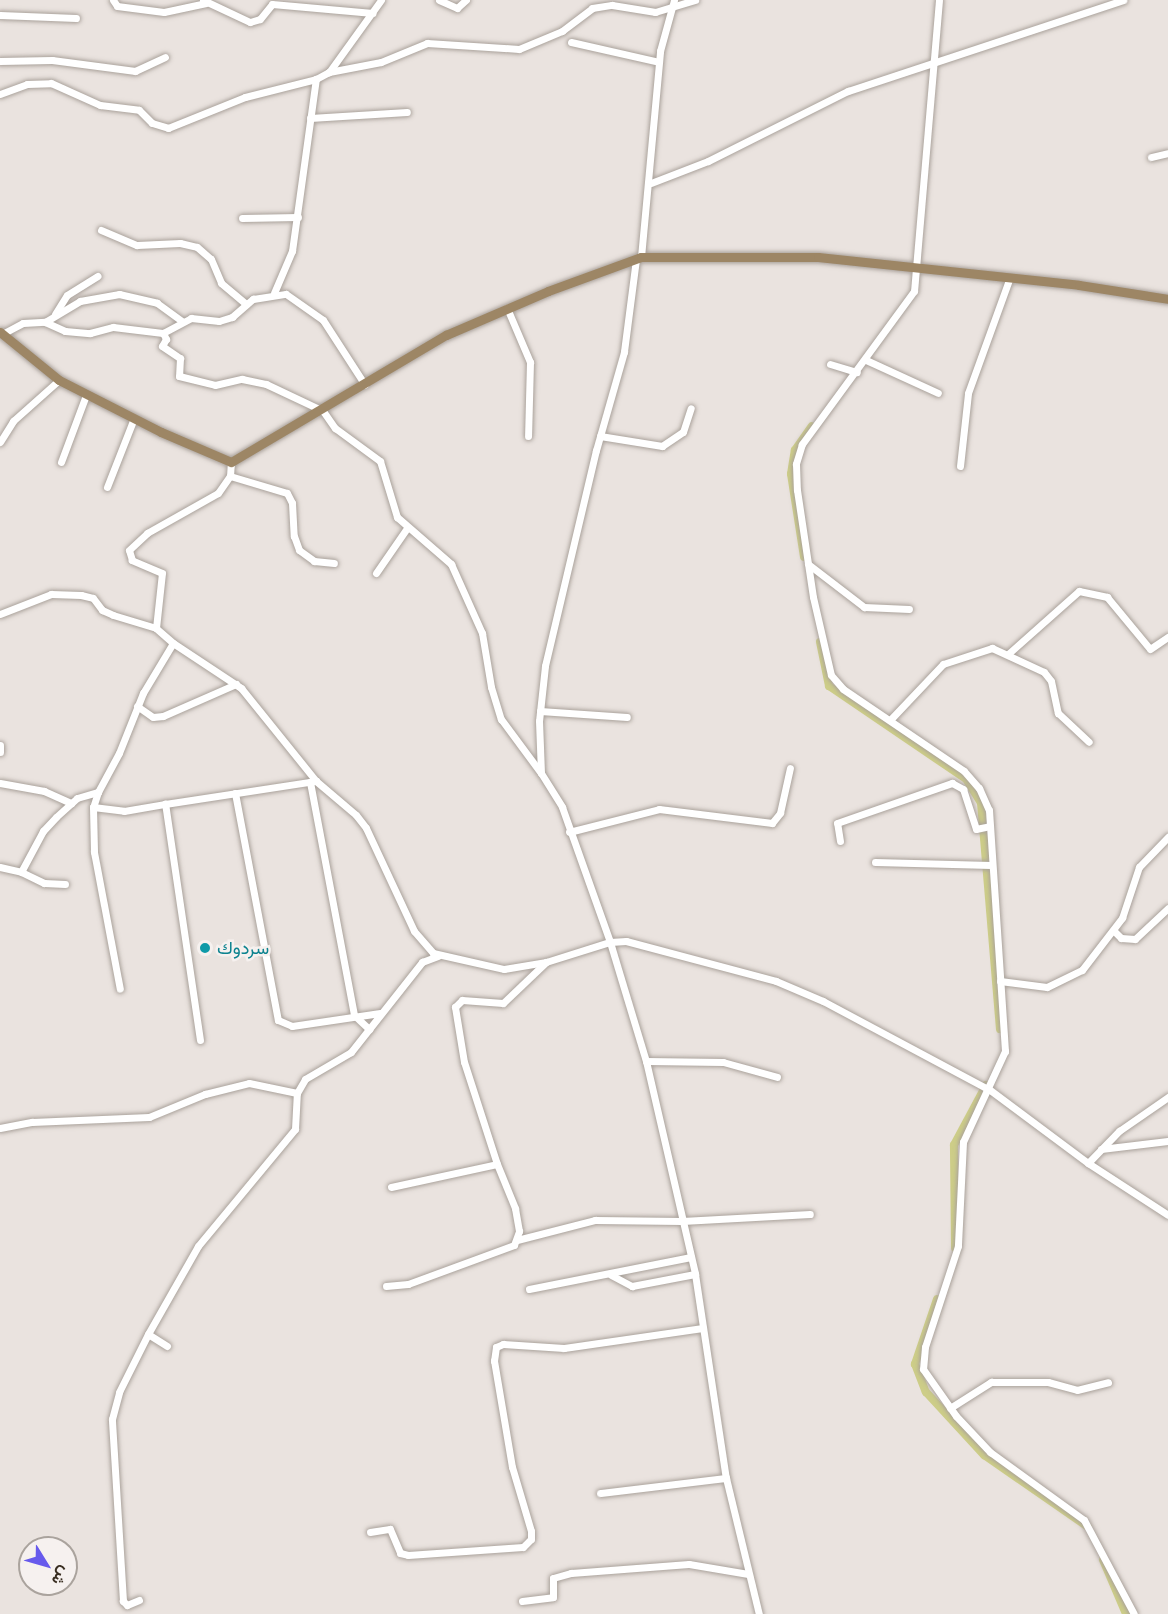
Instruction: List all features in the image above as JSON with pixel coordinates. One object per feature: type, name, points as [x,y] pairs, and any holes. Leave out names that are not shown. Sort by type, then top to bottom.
[{"type":"main road","points":[[2,333],[59,380],[134,418],[231,462],[323,411],[446,335],[507,308],[639,258],[788,255],[1010,277],[1168,299]]},
{"type":"street","points":[[113,0],[117,6],[164,12],[205,1],[250,22],[260,19],[272,4],[373,13]]},
{"type":"street","points":[[329,72],[381,0]]},
{"type":"street","points":[[439,0],[457,8],[466,0]]},
{"type":"street","points":[[541,773],[540,711],[550,642],[570,573],[600,436],[628,331],[651,183],[659,62],[670,8],[674,0]]},
{"type":"street","points":[[0,94],[27,84],[51,83],[100,105],[139,110],[152,123],[168,128],[245,97],[315,79],[329,72],[381,62],[427,43],[526,48],[562,31],[592,8],[612,5],[655,12],[695,0]]},
{"type":"street","points":[[939,0],[919,267],[908,302],[797,454],[797,490],[808,564],[831,675],[843,689],[972,778],[986,800],[990,826],[1005,1050],[990,1090],[963,1142],[958,1246],[922,1358],[926,1375],[950,1408],[1002,1463],[1084,1520],[1134,1614]]},
{"type":"street","points":[[651,183],[708,160],[848,91],[1123,0]]},
{"type":"street","points":[[0,15],[76,18]]},
{"type":"street","points":[[571,42],[659,62]]},
{"type":"street","points":[[0,61],[51,60],[135,71],[165,57]]},
{"type":"street","points":[[274,293],[289,262],[298,217],[315,79]]},
{"type":"street","points":[[310,118],[407,112]]},
{"type":"street","points":[[1150,157],[1168,153]]},
{"type":"street","points":[[242,218],[298,217]]},
{"type":"street","points":[[101,230],[136,245],[180,243],[197,247],[211,259],[221,283],[246,304]]},
{"type":"street","points":[[55,314],[67,295],[97,276]]},
{"type":"street","points":[[960,466],[968,393],[1010,277]]},
{"type":"street","points":[[2,333],[23,323],[45,322],[64,331],[90,333],[112,327],[163,333],[191,318],[219,321],[232,317],[246,304],[274,293],[293,297],[315,312],[365,385]]},
{"type":"street","points":[[45,322],[55,314],[89,298],[128,294],[165,307],[182,321]]},
{"type":"street","points":[[507,308],[530,362],[528,436]]},
{"type":"street","points":[[163,333],[166,339],[162,346],[180,358],[179,376],[221,386],[231,380],[252,380],[323,411],[335,428],[380,461],[394,511],[407,528],[436,549],[450,564],[478,620],[501,719],[557,798],[610,942],[646,1061],[695,1274],[726,1478],[759,1614]]},
{"type":"street","points":[[866,360],[938,393]]},
{"type":"street","points":[[830,364],[857,372]]},
{"type":"street","points":[[0,442],[13,421],[59,380]]},
{"type":"street","points":[[61,462],[86,395]]},
{"type":"street","points":[[600,436],[662,446],[682,432],[691,408]]},
{"type":"street","points":[[107,487],[134,418]]},
{"type":"street","points":[[156,628],[163,575],[156,568],[132,560],[129,550],[147,533],[211,498],[230,476],[231,462]]},
{"type":"street","points":[[230,476],[287,493],[292,503],[294,536],[299,550],[314,561],[334,563]]},
{"type":"street","points":[[375,573],[407,528]]},
{"type":"street","points":[[808,564],[864,607],[909,609]]},
{"type":"street","points":[[1008,654],[1079,591],[1107,597],[1150,649],[1168,637]]},
{"type":"street","points":[[0,614],[51,594],[81,595],[93,598],[107,613],[156,628],[173,643],[236,684],[265,714],[313,781],[356,814],[366,828],[414,931],[424,946],[438,956],[493,968],[546,962],[610,942],[657,947],[776,981],[823,1001],[990,1090],[1088,1163],[1168,1215]]},
{"type":"street","points":[[120,989],[94,852],[93,807],[98,792],[119,753],[137,706],[173,643]]},
{"type":"street","points":[[890,720],[951,659],[973,657],[988,648],[1008,654],[1044,672],[1051,681],[1059,713],[1089,742]]},
{"type":"street","points":[[137,706],[153,717],[163,716],[236,684]]},
{"type":"street","points":[[540,711],[627,717]]},
{"type":"street","points":[[0,745],[0,752]]},
{"type":"street","points":[[569,832],[659,809],[772,823],[780,813],[789,768]]},
{"type":"street","points":[[93,807],[124,811],[313,781]]},
{"type":"street","points":[[313,781],[354,1015],[369,1029]]},
{"type":"street","points":[[0,783],[44,791],[70,803]]},
{"type":"street","points":[[840,841],[837,823],[952,783],[963,789],[976,829],[990,826]]},
{"type":"street","points":[[21,872],[43,831],[70,803],[88,792],[98,792]]},
{"type":"street","points":[[235,793],[278,1020],[291,1026],[380,1013]]},
{"type":"street","points":[[165,804],[200,1040]]},
{"type":"street","points":[[1000,981],[1047,987],[1061,982],[1089,963],[1114,931],[1127,908],[1130,886],[1139,867],[1168,837]]},
{"type":"street","points":[[875,862],[991,865]]},
{"type":"street","points":[[0,867],[21,872],[44,883],[65,884]]},
{"type":"street","points":[[1114,931],[1121,938],[1135,939],[1168,908]]},
{"type":"street","points":[[139,1600],[127,1605],[123,1601],[111,1435],[113,1406],[148,1334],[198,1246],[295,1129],[297,1093],[305,1079],[351,1052],[422,962],[438,956]]},
{"type":"street","points":[[517,1240],[515,1208],[497,1164],[464,1062],[455,1006],[462,1000],[503,1004],[546,962]]},
{"type":"street","points":[[646,1061],[723,1062],[777,1077]]},
{"type":"street","points":[[0,1128],[32,1122],[142,1119],[169,1112],[205,1094],[249,1083],[297,1093]]},
{"type":"street","points":[[1088,1163],[1130,1122],[1168,1097]]},
{"type":"street","points":[[1101,1149],[1168,1141]]},
{"type":"street","points":[[391,1187],[497,1164]]},
{"type":"street","points":[[386,1286],[408,1284],[506,1250],[517,1240],[595,1220],[682,1221],[810,1214]]},
{"type":"street","points":[[529,1289],[611,1275],[690,1257]]},
{"type":"street","points":[[611,1275],[632,1286],[695,1274]]},
{"type":"street","points":[[370,1532],[390,1529],[400,1553],[408,1556],[523,1547],[531,1539],[531,1531],[512,1467],[494,1361],[496,1347],[503,1344],[564,1348],[703,1328]]},
{"type":"street","points":[[148,1334],[166,1346]]},
{"type":"street","points":[[950,1408],[991,1382],[1048,1382],[1077,1390],[1108,1382]]},
{"type":"street","points":[[600,1493],[726,1478]]},
{"type":"street","points":[[522,1601],[553,1597],[553,1578],[571,1574],[689,1564],[748,1574]]},
{"type":"waterway","points":[[804,557],[791,474],[795,450],[812,426]]},
{"type":"waterway","points":[[820,642],[829,686],[966,779],[981,803],[1000,1029]]},
{"type":"waterway","points":[[955,1248],[954,1145],[986,1085]]},
{"type":"waterway","points":[[937,1299],[915,1364],[926,1392],[984,1455],[1088,1527]]},
{"type":"waterway","points":[[1103,1560],[1126,1614]]},
{"type":"place","name":"سردوك","points":[[205,948]]}]
